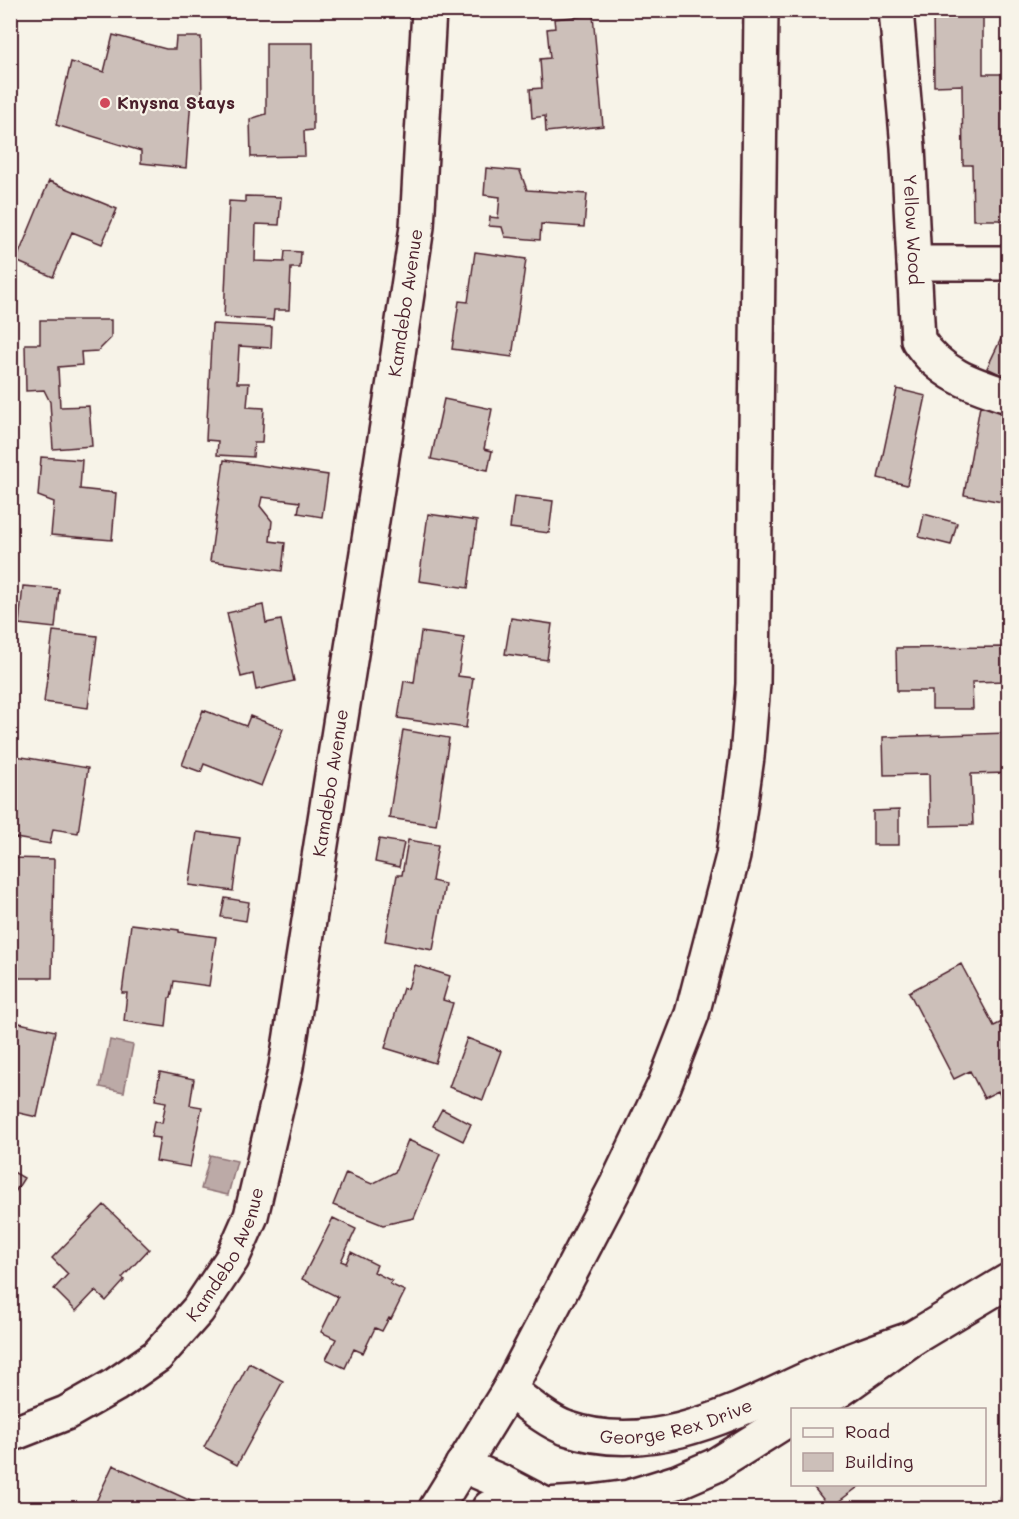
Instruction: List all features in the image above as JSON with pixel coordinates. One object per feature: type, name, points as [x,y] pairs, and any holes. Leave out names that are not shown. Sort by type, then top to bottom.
[{"type":"main road","name":"Kamdebo Avenue","points":[[10,1435],[66,1413],[115,1385],[158,1356],[198,1310],[226,1268],[251,1216],[286,1067],[417,226],[429,10]]},
{"type":"main road","points":[[436,1509],[509,1390],[617,1184],[664,1086],[692,1014],[733,856],[747,757],[753,684],[761,10]]},
{"type":"main road","name":"Yellow Wood","points":[[896,10],[908,147],[918,339],[943,368],[967,382],[1008,396]]},
{"type":"main road","points":[[914,263],[999,263]]},
{"type":"main road","name":"George Rex Drive","points":[[809,1408],[840,1390],[913,1338],[1008,1281]]},
{"type":"main road","name":"George Rex Drive","points":[[509,1390],[543,1416],[565,1427],[594,1435],[628,1439],[666,1433],[717,1418],[760,1402],[827,1369],[913,1338]]},
{"type":"main road","name":"George Rex Drive","points":[[489,1509],[592,1502],[629,1497],[677,1482],[714,1466],[791,1418]]},
{"type":"main road","points":[[462,1465],[504,1483],[546,1505]]},
{"type":"shaded area","points":[[110,1040],[133,1045],[124,1092],[100,1087]]},
{"type":"shaded area","points":[[210,1155],[237,1161],[228,1195],[201,1189]]},
{"type":"shaded area","points":[[1008,1474],[1008,1508],[1003,1508],[1000,1499]]},
{"type":"building","points":[[933,10],[983,10],[983,74],[1008,74],[1008,220],[973,220],[972,165],[963,165],[962,85],[934,86]]},
{"type":"building","points":[[593,15],[603,126],[546,132],[545,116],[532,118],[530,89],[542,88],[540,59],[550,58],[547,29],[555,28],[554,19]]},
{"type":"building","points":[[113,35],[166,49],[175,49],[176,37],[201,37],[202,99],[191,98],[186,168],[141,163],[141,151],[56,125],[71,62],[104,72]]},
{"type":"building","points":[[266,43],[313,43],[313,130],[304,131],[305,156],[251,157],[250,119],[266,114]]},
{"type":"building","points":[[486,168],[520,171],[527,190],[587,194],[584,227],[541,224],[540,240],[505,237],[502,227],[489,226],[490,217],[498,218],[500,197],[484,195]]},
{"type":"building","points":[[49,181],[117,209],[102,244],[72,232],[53,277],[16,261]]},
{"type":"building","points":[[245,196],[281,197],[279,225],[256,224],[255,261],[284,262],[285,251],[301,252],[300,268],[291,268],[289,310],[274,310],[273,320],[224,317],[229,201],[245,202]]},
{"type":"building","points":[[475,252],[526,259],[512,357],[452,349],[459,301],[468,302]]},
{"type":"building","points":[[40,320],[111,320],[111,338],[98,351],[81,352],[82,365],[58,367],[60,407],[89,406],[92,446],[53,449],[50,402],[44,390],[26,391],[25,344],[40,344]]},
{"type":"building","points":[[212,324],[272,327],[271,348],[239,346],[237,383],[249,383],[247,407],[264,408],[262,443],[254,443],[253,457],[217,455],[218,441],[206,440]]},
{"type":"building","points":[[1008,324],[1008,378],[987,368]]},
{"type":"building","points":[[897,389],[926,396],[907,485],[878,478]]},
{"type":"building","points":[[444,399],[492,409],[484,449],[492,451],[488,470],[431,459]]},
{"type":"building","points":[[980,406],[1008,411],[1008,503],[964,495]]},
{"type":"building","points":[[41,457],[82,460],[80,489],[116,493],[112,540],[51,535],[54,502],[38,496]]},
{"type":"building","points":[[224,460],[328,475],[322,517],[298,513],[300,502],[262,497],[260,506],[272,521],[270,541],[285,543],[282,571],[210,561]]},
{"type":"building","points":[[514,496],[553,501],[549,533],[510,528]]},
{"type":"building","points":[[428,514],[477,521],[468,588],[419,581]]},
{"type":"building","points":[[924,514],[957,523],[951,545],[919,537]]},
{"type":"building","points":[[23,586],[59,589],[55,628],[19,624]]},
{"type":"building","points":[[263,605],[266,623],[281,620],[294,681],[256,690],[253,674],[241,677],[227,613]]},
{"type":"building","points":[[511,618],[552,624],[547,660],[505,654]]},
{"type":"building","points":[[53,631],[97,636],[88,708],[44,702]]},
{"type":"building","points":[[421,632],[464,638],[458,676],[473,678],[466,728],[398,718],[404,681],[414,683]]},
{"type":"building","points":[[1005,647],[1006,681],[972,682],[973,709],[932,709],[932,691],[897,691],[896,648]]},
{"type":"building","points":[[203,710],[246,726],[250,716],[283,729],[261,786],[204,764],[201,772],[182,765]]},
{"type":"building","points":[[403,730],[449,738],[436,825],[389,818]]},
{"type":"building","points":[[1008,733],[1008,773],[971,774],[973,825],[930,826],[929,774],[884,775],[883,737]]},
{"type":"building","points":[[10,755],[88,768],[78,833],[53,829],[50,844],[10,837]]},
{"type":"building","points":[[899,810],[899,845],[873,845],[873,811]]},
{"type":"building","points":[[197,832],[240,838],[233,891],[189,885]]},
{"type":"building","points":[[379,839],[404,843],[399,867],[375,862]]},
{"type":"building","points":[[408,840],[438,845],[432,881],[445,884],[433,950],[385,941],[397,875],[402,875]]},
{"type":"building","points":[[10,858],[54,859],[52,978],[10,978]]},
{"type":"building","points":[[225,898],[249,902],[246,921],[221,917]]},
{"type":"building","points":[[131,924],[216,937],[209,986],[174,981],[171,998],[169,998],[166,1027],[124,1021],[127,993],[122,993]]},
{"type":"building","points":[[961,964],[994,1026],[1008,1019],[1008,1113],[998,1091],[984,1098],[970,1071],[954,1079],[909,992]]},
{"type":"building","points":[[415,965],[450,976],[443,1000],[453,1003],[435,1063],[385,1048],[403,988],[408,989]]},
{"type":"building","points":[[15,1022],[55,1031],[37,1117],[10,1111],[10,1044]]},
{"type":"building","points":[[467,1038],[501,1051],[483,1100],[449,1087]]},
{"type":"building","points":[[160,1072],[194,1079],[190,1105],[202,1107],[190,1167],[156,1161],[160,1138],[151,1137],[154,1121],[162,1123],[166,1102],[155,1100]]},
{"type":"building","points":[[442,1109],[471,1124],[463,1141],[433,1126]]},
{"type":"building","points":[[408,1140],[440,1154],[414,1218],[383,1225],[333,1205],[346,1173],[372,1184],[395,1172]]},
{"type":"building","points":[[10,1170],[24,1178],[10,1200]]},
{"type":"building","points":[[104,1205],[149,1249],[122,1278],[125,1280],[106,1301],[95,1291],[76,1311],[54,1289],[68,1274],[52,1258]]},
{"type":"building","points":[[333,1218],[356,1229],[341,1261],[346,1263],[351,1252],[377,1265],[374,1272],[392,1281],[390,1284],[405,1291],[391,1319],[389,1318],[382,1331],[375,1328],[363,1353],[354,1349],[345,1368],[326,1359],[336,1339],[321,1332],[338,1297],[302,1279]]},
{"type":"building","points":[[249,1363],[283,1381],[237,1465],[204,1447]]},
{"type":"building","points":[[113,1465],[206,1508],[93,1508]]},
{"type":"building","points":[[813,1486],[859,1486],[830,1508]]},
{"type":"place","name":"Knysna Stays","points":[[105,103]]}]
